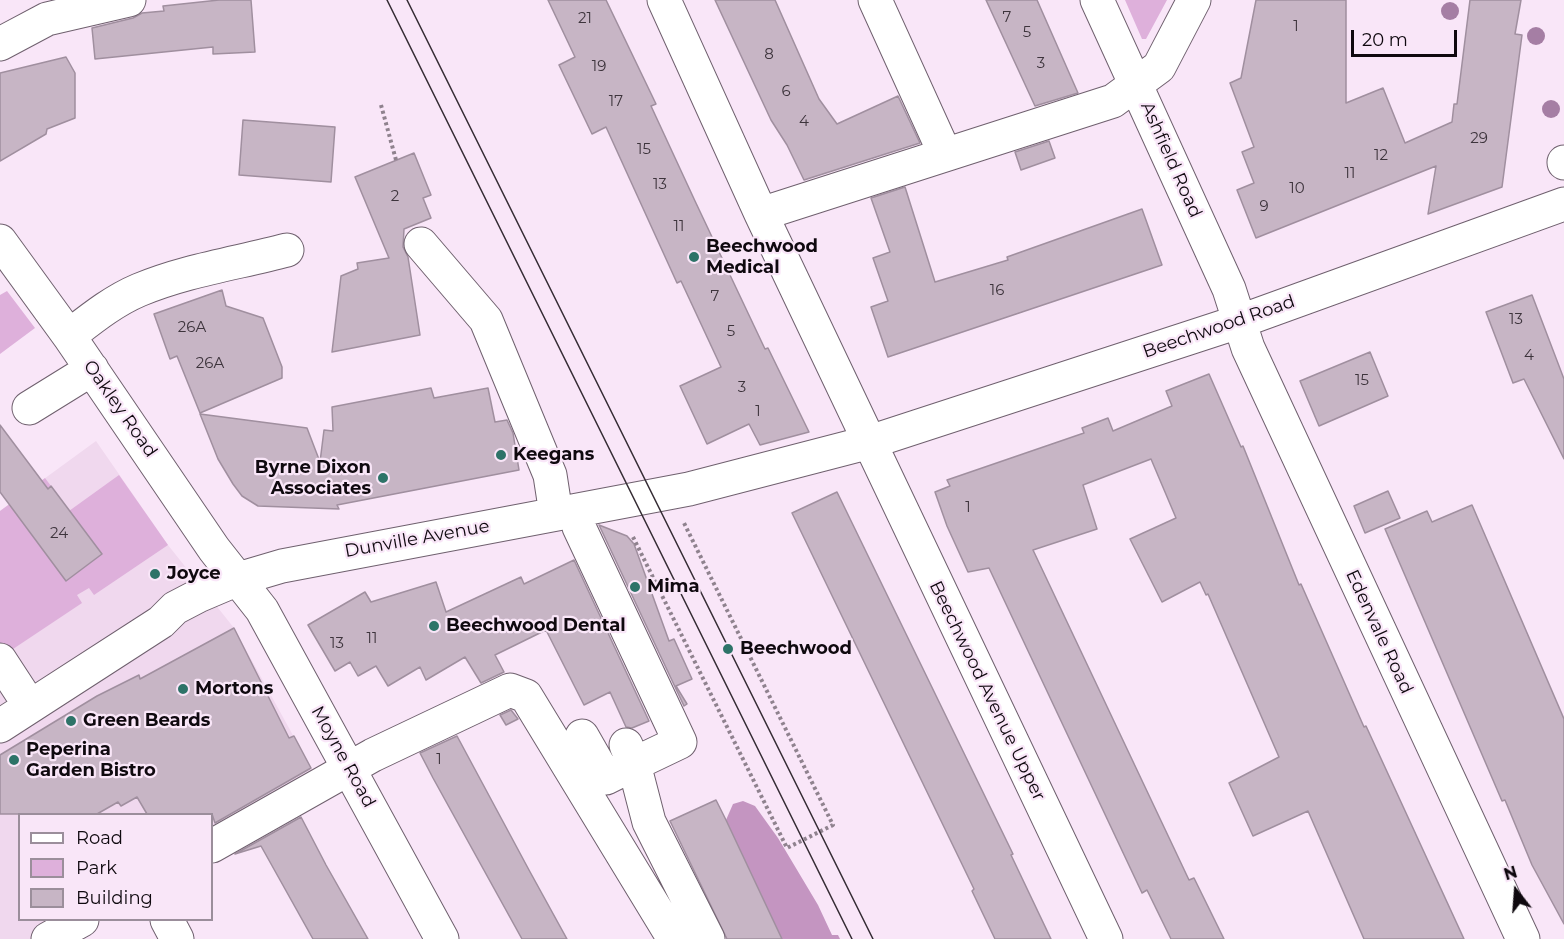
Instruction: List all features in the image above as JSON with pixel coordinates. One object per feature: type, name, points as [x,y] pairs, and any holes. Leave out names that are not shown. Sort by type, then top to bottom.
[{"type":"street","points":[[0,44],[47,19],[129,0]]},
{"type":"street","name":"Beechwood Avenue Upper","points":[[664,0],[761,214],[1106,939]]},
{"type":"street","points":[[875,0],[945,154]]},
{"type":"street","name":"Ashfield Road","points":[[1097,0],[1229,289],[1238,322]]},
{"type":"street","points":[[761,214],[1113,101],[1159,67],[1194,0]]},
{"type":"street","name":"Beechwood Road","points":[[870,442],[1238,322],[1564,204]]},
{"type":"street","name":"Oakley Road","points":[[0,241],[92,369],[214,549],[238,579]]},
{"type":"street","points":[[421,244],[486,320],[566,513],[579,527],[680,742],[630,754],[606,778],[582,736]]},
{"type":"street","points":[[69,336],[98,313],[137,291],[187,273],[287,250]]},
{"type":"street","name":"Edenvale Road","points":[[1238,322],[1293,446],[1523,939]]},
{"type":"street","points":[[29,408],[92,369]]},
{"type":"street","name":"Dunville Avenue","points":[[0,726],[161,622],[175,608],[238,579],[316,557],[566,513],[749,475],[870,442]]},
{"type":"street","name":"Moyne Road","points":[[238,579],[262,610],[442,939]]},
{"type":"street","points":[[0,660],[30,706]]},
{"type":"street","points":[[213,845],[373,755],[510,690],[526,696],[674,939]]},
{"type":"street","points":[[630,754],[649,822],[708,939]]},
{"type":"street","points":[[48,939],[80,921]]},
{"type":"street","points":[[168,921],[177,939]]},
{"type":"path","points":[[381,105],[396,160]]},
{"type":"path","points":[[633,537],[788,848],[833,825],[680,515]]},
{"type":"shaded area","points":[[96,441],[168,545],[234,628],[317,779],[213,834],[213,813],[18,813],[18,921],[60,921],[31,939],[0,939],[0,511]]},
{"type":"shaded area","points":[[743,801],[755,806],[778,838],[818,905],[832,935],[838,935],[840,939],[782,939],[726,820],[733,804]]},
{"type":"green space","points":[[1125,0],[1167,0],[1146,39],[1142,39]]},
{"type":"green space","points":[[7,291],[35,328],[0,354],[0,295]]},
{"type":"green space","points":[[119,475],[168,545],[94,595],[89,588],[77,595],[82,603],[4,655],[0,650],[0,511],[45,478],[51,486],[16,513],[66,581],[69,511]]},
{"type":"building","points":[[219,0],[251,0],[255,52],[213,54],[213,47],[95,59],[92,28],[133,18],[142,13],[164,11],[163,6]]},
{"type":"building","points":[[548,0],[606,0],[656,104],[651,106],[695,201],[765,349],[768,348],[809,432],[760,445],[749,424],[707,444],[680,386],[721,367],[681,281],[677,283],[606,127],[592,134],[559,65],[575,57]]},
{"type":"building","points":[[715,0],[775,0],[819,99],[837,124],[898,96],[920,143],[804,180],[787,145],[771,120]]},
{"type":"building","points":[[986,0],[1037,0],[1078,93],[1035,106]]},
{"type":"building","points":[[1256,0],[1346,0],[1346,103],[1383,88],[1405,143],[1452,122],[1454,104],[1457,104],[1470,0],[1521,0],[1515,34],[1522,35],[1502,187],[1428,214],[1436,166],[1256,238],[1237,190],[1254,183],[1242,152],[1254,147],[1230,83],[1241,78]]},
{"type":"building","points":[[66,57],[75,73],[75,118],[47,129],[46,134],[0,161],[0,73]]},
{"type":"building","points":[[243,120],[335,127],[331,182],[239,175]]},
{"type":"building","points":[[1049,141],[1055,158],[1021,170],[1015,152]]},
{"type":"building","points":[[414,153],[431,195],[423,198],[431,218],[404,229],[403,247],[408,257],[420,335],[332,352],[341,276],[358,269],[357,263],[389,258],[355,177]]},
{"type":"building","points":[[905,187],[935,282],[1008,260],[1007,257],[1142,209],[1162,265],[888,357],[871,307],[888,301],[873,258],[890,252],[871,198]]},
{"type":"building","points":[[222,290],[226,306],[263,318],[282,367],[282,378],[200,413],[177,356],[170,359],[154,314]]},
{"type":"building","points":[[1532,295],[1564,379],[1564,459],[1524,379],[1513,383],[1486,312]]},
{"type":"building","points":[[1370,352],[1388,396],[1319,426],[1300,381]]},
{"type":"building","points":[[1209,374],[1241,447],[1243,446],[1299,585],[1301,584],[1364,727],[1366,726],[1464,939],[1364,939],[1308,811],[1253,836],[1229,783],[1279,757],[1208,594],[1206,595],[1200,582],[1162,602],[1130,539],[1176,518],[1151,459],[1083,485],[1097,529],[1033,550],[1189,880],[1194,878],[1224,939],[1171,939],[1147,890],[1142,893],[989,568],[968,572],[947,526],[935,492],[950,486],[947,480],[1084,433],[1082,428],[1108,418],[1113,431],[1172,406],[1166,391]]},
{"type":"building","points":[[431,388],[434,398],[488,388],[495,422],[507,420],[513,433],[519,470],[337,505],[339,509],[258,506],[242,496],[233,484],[218,459],[200,414],[307,428],[320,462],[324,430],[333,431],[332,407]]},
{"type":"building","points":[[0,425],[48,489],[51,486],[102,554],[66,581],[0,492]]},
{"type":"building","points":[[1388,491],[1400,518],[1365,533],[1354,506]]},
{"type":"building","points":[[837,492],[1013,854],[1011,855],[1051,939],[995,939],[972,891],[974,889],[792,513]]},
{"type":"building","points":[[1472,505],[1564,719],[1564,924],[1532,865],[1505,800],[1502,801],[1385,529],[1427,511],[1432,522]]},
{"type":"building","name":"Mima","points":[[599,525],[627,536],[634,544],[669,641],[674,639],[692,679],[676,686],[687,704],[684,706]]},
{"type":"building","points":[[574,560],[649,721],[632,728],[626,727],[610,692],[584,705],[546,630],[495,655],[504,672],[481,683],[465,657],[426,680],[420,667],[388,686],[376,666],[358,676],[350,662],[335,671],[308,625],[365,592],[371,602],[436,582],[446,612],[521,577],[524,584]]},
{"type":"building","points":[[234,628],[289,738],[294,736],[311,768],[215,823],[213,813],[146,813],[137,797],[121,806],[118,802],[99,813],[0,814],[0,755],[97,696],[139,675],[140,679]]},
{"type":"building","points":[[511,710],[518,719],[506,725],[500,715]]},
{"type":"building","points":[[457,736],[567,939],[522,939],[433,778],[420,753]]},
{"type":"building","points":[[716,800],[782,939],[727,939],[670,821]]},
{"type":"building","points":[[301,817],[368,939],[313,939],[261,846],[235,854]]},
{"type":"tram line","points":[[387,0],[852,939]]},
{"type":"tram line","points":[[407,0],[873,939]]},
{"type":"place","name":"Beechwood Medical","points":[[694,257]]},
{"type":"place","name":"Keegans","points":[[501,455]]},
{"type":"place","name":"Byrne Dixon Associates","points":[[383,478]]},
{"type":"place","name":"Joyce","points":[[155,574]]},
{"type":"place","name":"Mima","points":[[635,587]]},
{"type":"place","name":"Beechwood Dental","points":[[434,626]]},
{"type":"place","name":"Beechwood","points":[[728,649]]},
{"type":"place","name":"Mortons","points":[[183,689]]},
{"type":"place","name":"Green Beards","points":[[71,721]]},
{"type":"place","name":"Peperina Garden Bistro","points":[[14,760]]}]
